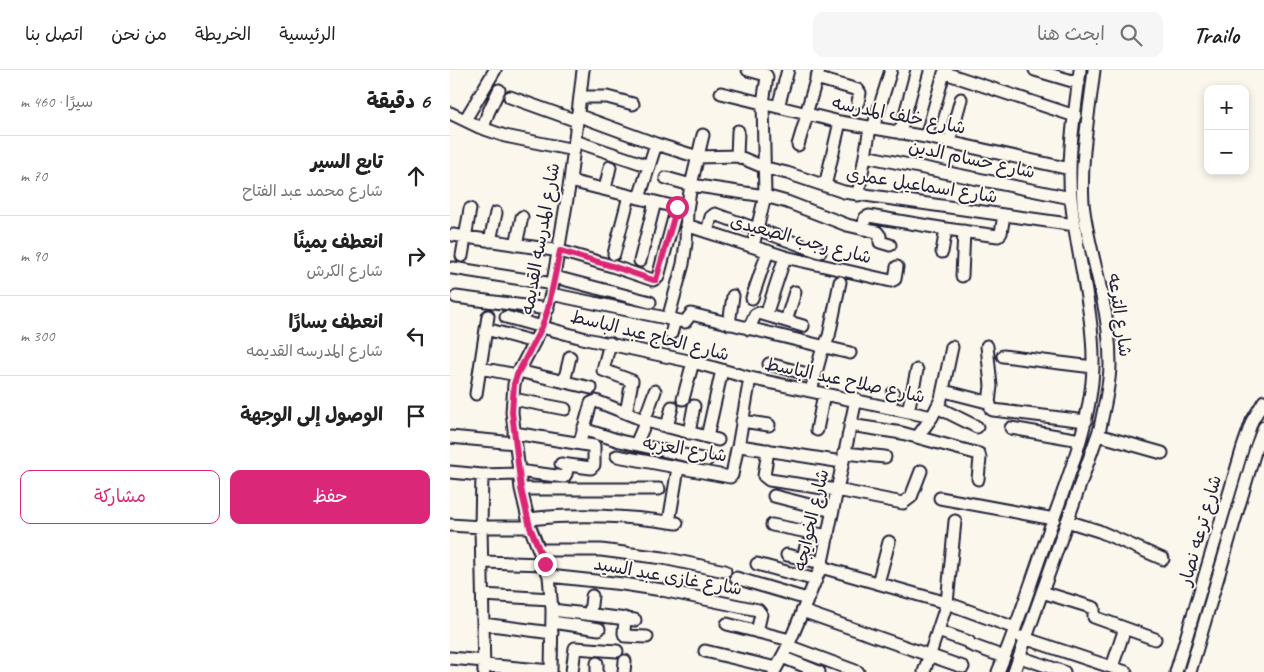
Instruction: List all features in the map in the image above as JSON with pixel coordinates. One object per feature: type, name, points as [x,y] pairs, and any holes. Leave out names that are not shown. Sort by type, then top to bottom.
[{"type":"street","points":[[465,120],[495,70]]},
{"type":"street","name":"شارع المدرسه القديمه","points":[[551,671],[552,616],[549,576],[529,523],[521,489],[514,438],[513,398],[518,373],[542,327],[548,309],[560,251],[583,70]]},
{"type":"street","points":[[747,70],[766,75],[767,77],[763,103],[766,196],[753,246]]},
{"type":"street","points":[[778,107],[788,70]]},
{"type":"street","points":[[858,195],[872,128],[892,70]]},
{"type":"street","points":[[900,133],[917,70]]},
{"type":"street","points":[[1035,70],[1078,83]]},
{"type":"street","name":"شارع الترعه","points":[[998,672],[1054,519],[1086,421],[1093,367],[1092,332],[1071,198],[1070,169],[1080,70]]},
{"type":"street","name":"شارع الترعه","points":[[1014,672],[1098,435],[1108,391],[1110,364],[1108,330],[1083,203],[1084,156],[1094,70]]},
{"type":"street","points":[[926,137],[945,71],[1075,116]]},
{"type":"street","points":[[798,145],[818,74],[858,90],[860,93],[858,102]]},
{"type":"street","points":[[483,128],[499,90]]},
{"type":"street","name":"شارع خلف المدرسه","points":[[721,93],[840,122],[926,137],[1070,169]]},
{"type":"street","points":[[510,97],[698,157],[737,156],[738,131]]},
{"type":"street","points":[[580,98],[607,97],[633,104]]},
{"type":"street","points":[[949,142],[961,99]]},
{"type":"street","points":[[450,114],[505,136],[574,146],[649,166]]},
{"type":"street","points":[[824,186],[840,122]]},
{"type":"street","points":[[453,235],[560,251],[653,280],[658,277],[691,185],[703,135]]},
{"type":"street","points":[[614,254],[634,197],[649,166],[656,144]]},
{"type":"street","name":"شارع اسماعيل عمرى","points":[[737,156],[766,168],[858,195],[1075,225]]},
{"type":"street","name":"شارع حسام الدين","points":[[866,156],[1071,198]]},
{"type":"street","points":[[605,189],[610,167]]},
{"type":"street","points":[[666,178],[691,185],[766,196],[834,220],[877,232],[880,236],[880,242],[890,245]]},
{"type":"street","points":[[570,181],[682,209]]},
{"type":"street","points":[[640,261],[655,202]]},
{"type":"street","points":[[462,256],[470,209]]},
{"type":"street","points":[[671,334],[686,243],[686,225],[682,209]]},
{"type":"street","points":[[490,240],[496,213]]},
{"type":"street","points":[[707,232],[713,214],[820,252]]},
{"type":"street","points":[[863,228],[865,218],[869,216],[998,236],[1001,233],[1004,215]]},
{"type":"street","points":[[516,244],[522,217]]},
{"type":"street","name":"شارع رجب الصعيدى","points":[[686,225],[786,257],[891,281],[895,278],[897,267]]},
{"type":"street","points":[[942,252],[946,229]]},
{"type":"street","points":[[962,276],[964,231]]},
{"type":"street","points":[[752,298],[768,251]]},
{"type":"street","points":[[766,315],[786,257]]},
{"type":"street","points":[[453,268],[650,302]]},
{"type":"street","points":[[811,391],[814,376],[829,336],[840,282]]},
{"type":"street","points":[[553,285],[672,320],[686,322],[691,314],[850,353]]},
{"type":"street","points":[[786,321],[795,292]]},
{"type":"street","points":[[729,324],[733,296]]},
{"type":"street","points":[[456,297],[548,309]]},
{"type":"street","points":[[749,329],[756,314],[766,315],[803,326]]},
{"type":"street","points":[[476,394],[488,316]]},
{"type":"street","name":"شارع الحاج عبد الباسط","points":[[506,317],[542,327],[585,343],[610,343],[693,362],[750,378]]},
{"type":"street","points":[[486,329],[534,342]]},
{"type":"street","points":[[610,343],[603,368],[604,371],[632,380],[626,413]]},
{"type":"street","points":[[987,346],[991,386],[989,403],[993,410],[1086,421]]},
{"type":"street","points":[[918,436],[935,412],[944,391],[952,347]]},
{"type":"street","points":[[1003,356],[1093,367]]},
{"type":"street","points":[[564,382],[570,357]]},
{"type":"street","points":[[683,399],[693,362]]},
{"type":"street","points":[[769,364],[814,376]]},
{"type":"street","points":[[480,368],[564,382],[580,380],[591,388]]},
{"type":"street","points":[[580,442],[591,403],[594,401],[645,421],[712,439],[722,370]]},
{"type":"street","points":[[908,411],[917,370]]},
{"type":"street","points":[[738,447],[750,378]]},
{"type":"street","name":"شارع صلاح عبد الباسط","points":[[750,378],[908,411],[935,412],[977,427]]},
{"type":"street","points":[[636,444],[655,391]]},
{"type":"street","points":[[944,391],[989,403]]},
{"type":"street","points":[[890,407],[894,393]]},
{"type":"street","points":[[817,430],[824,394]]},
{"type":"street","points":[[513,398],[565,409]]},
{"type":"street","name":"شارع الخوايجه","points":[[775,670],[789,643],[821,565],[856,399]]},
{"type":"street","name":"شارع ترعه نصار","points":[[1176,672],[1243,447],[1252,421],[1264,402]]},
{"type":"street","points":[[676,452],[694,406]]},
{"type":"street","points":[[667,427],[672,407]]},
{"type":"street","points":[[742,421],[769,425]]},
{"type":"street","points":[[850,425],[918,436],[980,455],[978,479]]},
{"type":"street","name":"شارع ترعه نصار","points":[[1190,672],[1256,448],[1264,427]]},
{"type":"street","points":[[1011,428],[1080,440]]},
{"type":"street","points":[[583,429],[636,444],[707,460]]},
{"type":"street","points":[[1098,435],[1162,453]]},
{"type":"street","points":[[450,438],[514,438],[580,442],[593,444],[595,448],[593,466],[590,468],[564,464],[566,474],[564,477],[518,472],[482,475],[450,472]]},
{"type":"street","name":"شارع العزبه","points":[[617,456],[730,477],[738,447],[742,446],[843,458],[885,457]]},
{"type":"street","points":[[768,450],[764,476],[766,479],[903,503],[911,497],[921,471]]},
{"type":"street","points":[[450,524],[481,527],[529,523],[556,515],[590,514],[632,517],[673,523],[678,468]]},
{"type":"street","points":[[482,475],[481,527],[484,666]]},
{"type":"street","points":[[521,489],[659,489]]},
{"type":"street","points":[[774,496],[833,511]]},
{"type":"street","points":[[940,498],[1054,519]]},
{"type":"street","points":[[924,672],[947,603],[955,521]]},
{"type":"street","points":[[1067,521],[1099,532],[1163,559]]},
{"type":"street","points":[[772,525],[828,536]]},
{"type":"street","points":[[878,583],[889,542]]},
{"type":"street","points":[[803,558],[806,546]]},
{"type":"street","points":[[540,550],[610,551],[663,558],[725,571]]},
{"type":"street","points":[[787,555],[803,558],[947,603],[1014,631],[1026,639],[1126,672]]},
{"type":"street","points":[[482,562],[545,564]]},
{"type":"street","points":[[757,564],[816,580]]},
{"type":"street","name":"شارع غازى عبد السيد","points":[[549,576],[662,590],[758,610],[761,614],[757,632]]},
{"type":"street","points":[[736,578],[807,599]]},
{"type":"street","points":[[1042,592],[1094,608],[1094,617],[1155,639]]},
{"type":"street","points":[[483,594],[599,629]]},
{"type":"street","points":[[590,614],[592,596]]},
{"type":"street","points":[[802,611],[962,667]]},
{"type":"street","points":[[483,624],[552,616],[590,614],[630,619],[624,633],[625,636],[647,637]]},
{"type":"street","points":[[727,624],[789,643],[858,672]]},
{"type":"street","points":[[1112,668],[1125,628]]},
{"type":"street","points":[[938,631],[1004,657]]},
{"type":"street","points":[[572,672],[575,648],[617,651]]},
{"type":"street","points":[[705,651],[775,670]]},
{"type":"street","points":[[782,657],[819,672]]},
{"type":"street","points":[[1020,657],[1064,672]]},
{"type":"street","points":[[450,658],[484,666],[551,671]]},
{"type":"route","points":[[545,564],[530,527],[521,489],[512,412],[514,384],[542,327],[548,309],[560,251],[656,280],[677,207]]}]
